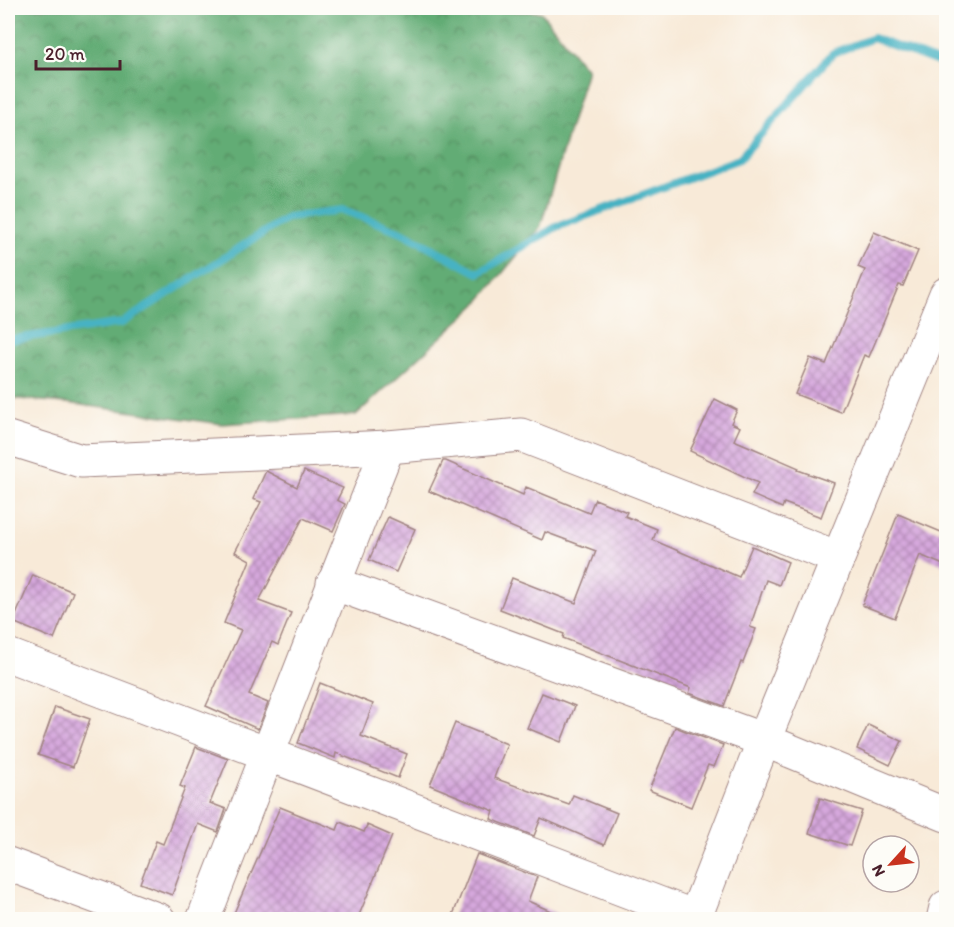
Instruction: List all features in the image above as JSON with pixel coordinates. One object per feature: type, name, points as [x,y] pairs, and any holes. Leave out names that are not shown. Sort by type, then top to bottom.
[{"type":"street","points":[[8,655],[695,918],[764,740],[946,294]]},
{"type":"street","points":[[8,438],[81,461],[388,447],[521,435],[838,558]]},
{"type":"street","points":[[203,920],[388,447]]},
{"type":"street","points":[[333,583],[764,740],[946,815]]},
{"type":"street","points":[[8,864],[159,920]]},
{"type":"street","points":[[943,920],[946,907]]},
{"type":"green space","points":[[8,8],[389,8],[394,10],[541,12],[587,70],[540,228],[476,305],[356,415],[222,424],[66,403],[8,398]]},
{"type":"building","points":[[874,232],[918,251],[903,286],[899,285],[869,357],[864,355],[841,412],[795,394],[810,358],[826,364],[865,270],[858,267]]},
{"type":"building","points":[[715,399],[737,410],[731,423],[740,427],[734,440],[799,468],[798,470],[834,483],[821,517],[784,503],[782,508],[752,495],[758,483],[690,451]]},
{"type":"building","points":[[443,461],[523,495],[526,487],[589,513],[595,499],[627,512],[625,516],[657,529],[653,540],[739,577],[752,546],[788,562],[779,585],[766,580],[750,627],[756,629],[724,706],[689,693],[691,688],[563,638],[564,634],[500,609],[512,578],[576,603],[596,551],[545,532],[542,540],[429,491]]},
{"type":"building","points":[[266,471],[297,487],[304,471],[343,488],[337,500],[345,504],[333,531],[303,518],[259,601],[291,613],[278,645],[272,642],[249,695],[268,703],[258,729],[206,706],[241,630],[224,623],[250,560],[235,552],[261,502],[253,499]]},
{"type":"building","points":[[898,514],[946,534],[946,566],[920,555],[895,618],[862,605]]},
{"type":"building","points":[[388,517],[415,529],[396,572],[369,560]]},
{"type":"building","points":[[33,575],[73,592],[54,639],[13,622]]},
{"type":"building","points":[[320,683],[373,704],[361,736],[407,754],[398,778],[336,753],[335,758],[298,743]]},
{"type":"building","points":[[542,693],[575,706],[561,742],[527,728]]},
{"type":"building","points":[[55,707],[90,719],[73,767],[38,755]]},
{"type":"building","points":[[455,723],[507,744],[494,778],[569,805],[573,795],[617,813],[604,845],[541,818],[534,836],[491,819],[494,811],[430,785]]},
{"type":"building","points":[[868,725],[902,741],[890,765],[857,749]]},
{"type":"building","points":[[675,727],[723,745],[714,767],[708,765],[691,807],[649,790]]},
{"type":"building","points":[[196,747],[228,759],[210,803],[226,809],[218,832],[198,824],[172,895],[140,883],[156,841],[163,844],[185,788],[180,786]]},
{"type":"building","points":[[820,798],[862,811],[850,846],[809,833]]},
{"type":"building","points":[[280,807],[337,830],[340,822],[364,832],[367,825],[392,836],[357,920],[231,920]]},
{"type":"building","points":[[477,854],[537,877],[528,901],[571,920],[451,920]]},
{"type":"waterway","points":[[8,340],[122,323],[288,217],[343,210],[402,232],[478,273],[556,227],[739,159],[833,53],[873,38],[946,65]]}]
